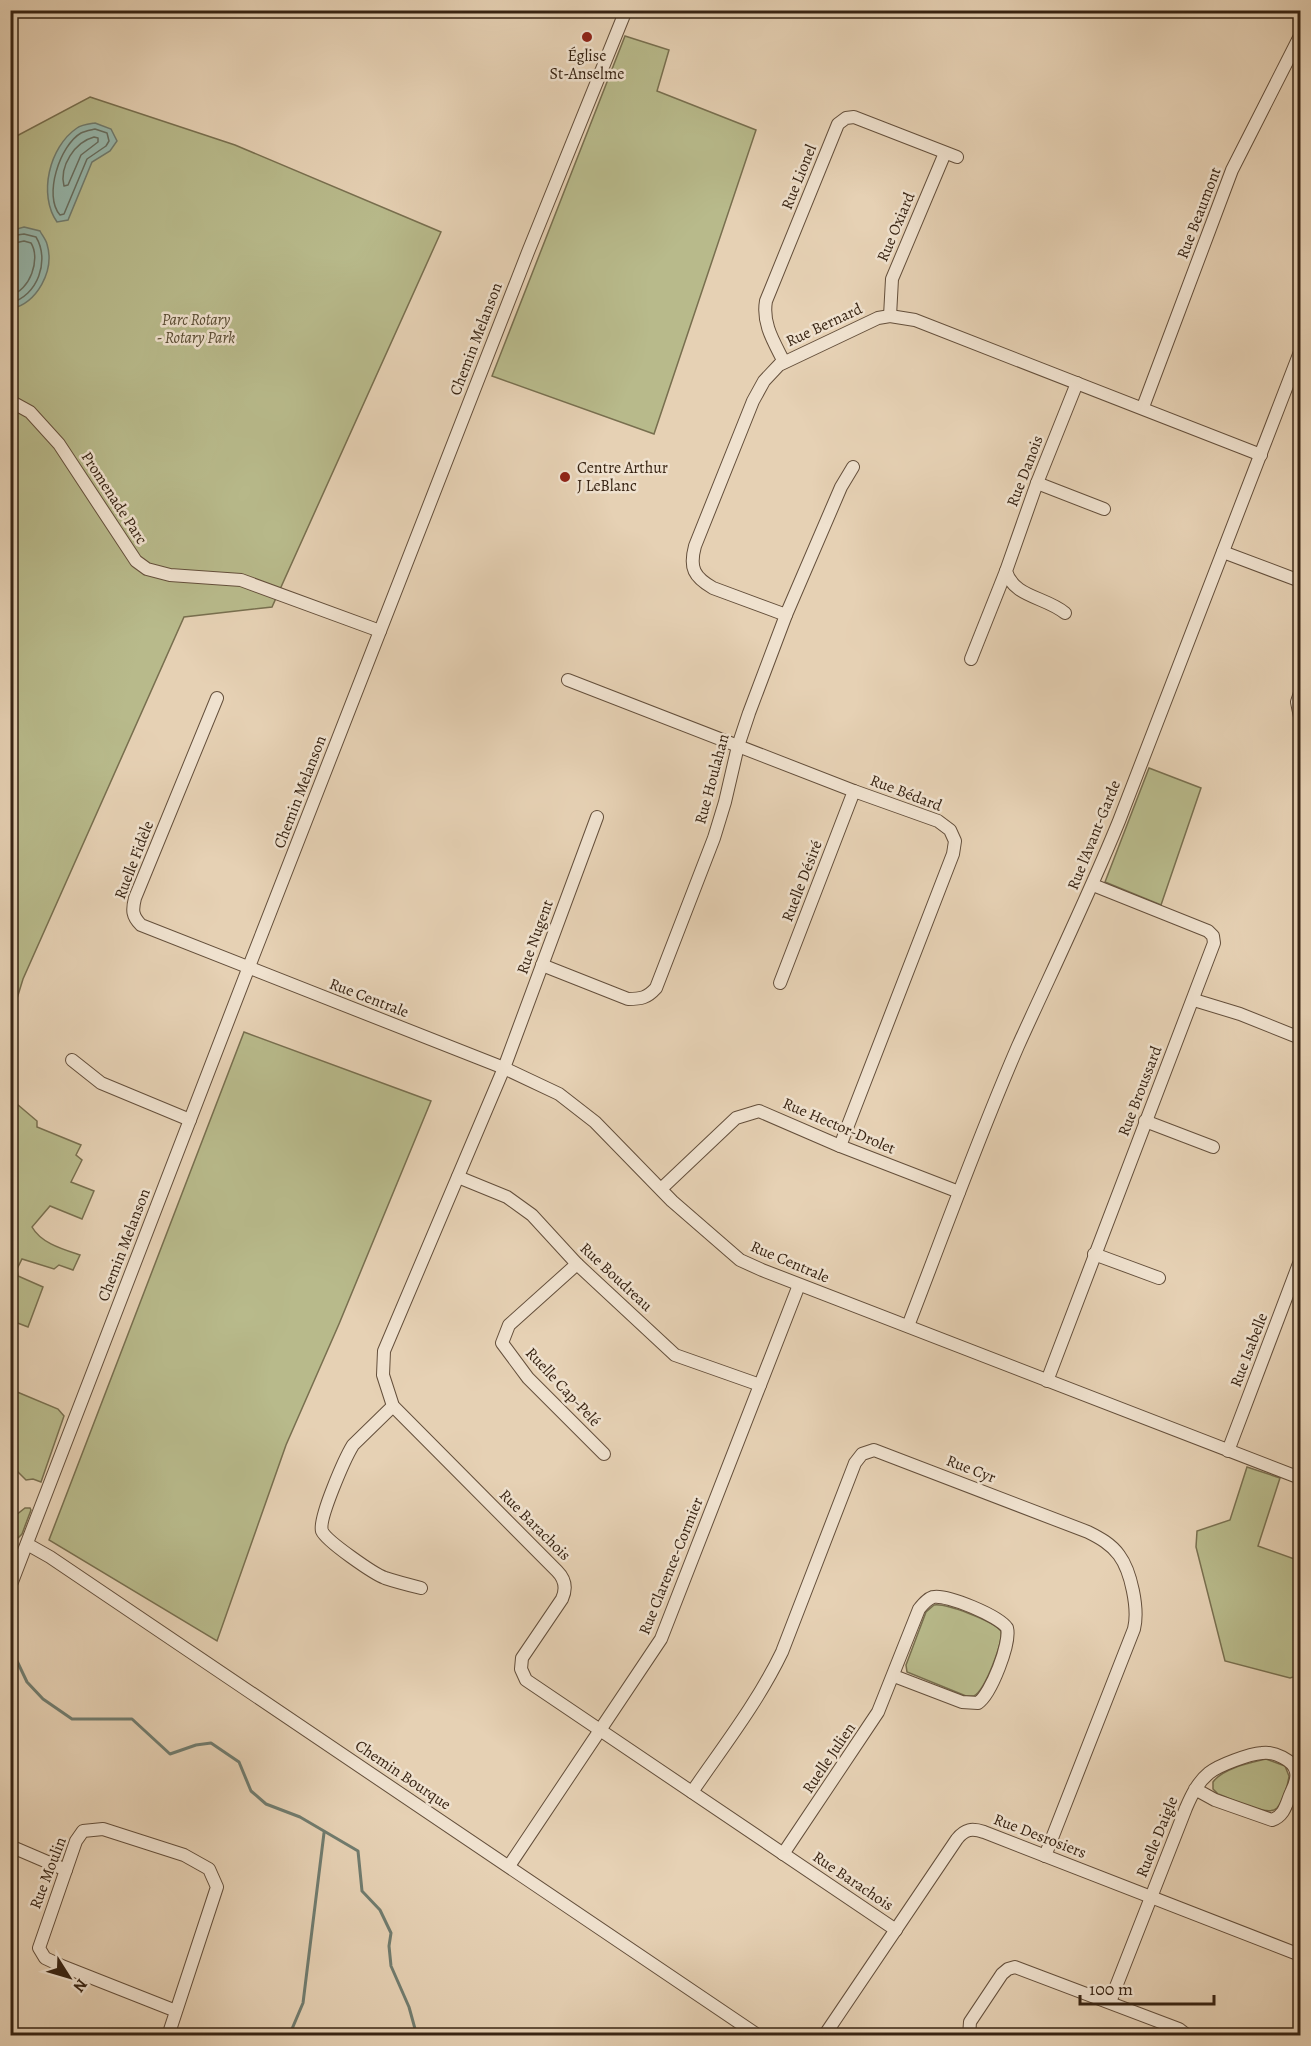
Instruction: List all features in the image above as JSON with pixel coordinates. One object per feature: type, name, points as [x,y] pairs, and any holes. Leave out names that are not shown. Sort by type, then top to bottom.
[{"type":"street","name":"Chemin Melanson","points":[[10,1587],[528,252],[626,10]]},
{"type":"street","name":"Rue Beaumont","points":[[1143,407],[1232,170],[1300,36]]},
{"type":"street","name":"Rue Lionel","points":[[784,362],[767,327],[764,312],[766,301],[838,124],[846,118],[854,117],[957,157]]},
{"type":"street","name":"Rue Oxiard","points":[[890,316],[891,279],[945,153]]},
{"type":"street","name":"Rue Bernard","points":[[786,615],[713,588],[695,574],[692,558],[753,401],[764,381],[784,362],[878,318],[890,316],[915,320],[1143,407],[1261,455]]},
{"type":"street","name":"Rue l'Avant-Garde","points":[[908,1326],[1017,1048],[1093,885],[1300,352]]},
{"type":"street","name":"Rue Danois","points":[[971,660],[1077,383]]},
{"type":"street","name":"Promenade Parc","points":[[10,401],[30,411],[59,444],[136,561],[147,568],[170,575],[241,580],[380,631]]},
{"type":"street","name":"Rue Houlahan","points":[[542,965],[628,999],[649,996],[656,988],[714,838],[738,746],[786,615],[841,487],[853,466]]},
{"type":"street","points":[[1037,483],[1104,509]]},
{"type":"street","points":[[1224,552],[1300,581]]},
{"type":"street","points":[[1006,571],[1010,582],[1017,589],[1055,605],[1065,613]]},
{"type":"street","name":"Rue Bédard","points":[[568,680],[938,821],[950,830],[955,841],[953,854],[840,1146]]},
{"type":"street","points":[[1300,693],[1297,702],[1300,717]]},
{"type":"street","name":"Ruelle Fidèle","points":[[217,698],[135,898],[132,913],[141,925],[248,969]]},
{"type":"street","name":"Ruelle Désiré","points":[[780,983],[854,790]]},
{"type":"street","name":"Rue Nugent","points":[[504,1068],[597,817]]},
{"type":"street","name":"Rue Broussard","points":[[1047,1381],[1214,946],[1211,933],[1093,885]]},
{"type":"street","name":"Rue Centrale","points":[[248,969],[504,1068],[559,1094],[595,1122],[661,1189],[740,1260],[799,1285],[1300,1478]]},
{"type":"street","points":[[1194,1000],[1240,1014],[1300,1038]]},
{"type":"street","points":[[72,1060],[101,1083],[190,1120]]},
{"type":"street","name":"Rue Barachois","points":[[504,1068],[384,1351],[383,1375],[393,1406],[562,1577],[565,1587],[563,1596],[520,1661],[524,1676],[530,1683],[896,1930]]},
{"type":"street","name":"Rue Hector-Drolet","points":[[661,1189],[736,1118],[759,1111],[840,1146],[959,1192]]},
{"type":"street","points":[[1145,1121],[1213,1148]]},
{"type":"street","name":"Rue Boudreau","points":[[458,1177],[507,1197],[532,1215],[577,1264],[675,1355],[760,1385]]},
{"type":"street","points":[[1094,1254],[1159,1278]]},
{"type":"street","name":"Rue Isabelle","points":[[1228,1451],[1300,1262]]},
{"type":"street","name":"Ruelle Cap-Pelé","points":[[577,1264],[510,1325],[502,1343],[528,1378],[604,1454]]},
{"type":"street","name":"Rue Clarence-Cormier","points":[[509,1866],[651,1656],[664,1633],[799,1285]]},
{"type":"street","points":[[393,1406],[348,1452],[332,1491],[321,1530],[326,1538],[335,1545],[383,1577],[421,1588]]},
{"type":"street","name":"Rue Cyr","points":[[692,1792],[772,1671],[786,1641],[855,1463],[865,1452],[877,1451],[1088,1532],[1108,1543],[1123,1563],[1136,1605],[1134,1629],[1045,1856]]},
{"type":"street","name":"Chemin Bourque","points":[[27,1544],[60,1564],[759,2036]]},
{"type":"street","name":"Ruelle Julien","points":[[783,1854],[868,1729],[882,1704],[919,1609],[929,1599],[939,1597],[997,1618],[1007,1628],[1008,1642],[988,1692],[978,1703],[962,1702],[894,1676]]},
{"type":"street","name":"Ruelle Daigle","points":[[1110,2002],[1186,1808],[1195,1789],[1203,1779],[1215,1769],[1259,1753],[1268,1753],[1286,1759],[1296,1770],[1296,1781],[1284,1810],[1272,1820],[1215,1800],[1195,1789]]},
{"type":"street","name":"Rue Desrosiers","points":[[824,2036],[957,1839],[967,1830],[974,1829],[984,1832],[1300,1955]]},
{"type":"street","name":"Rue Moulin","points":[[168,2036],[217,1887],[209,1869],[184,1855],[103,1830],[83,1831],[76,1841],[39,1948],[45,1958],[176,2011]]},
{"type":"street","points":[[10,1846],[66,1869]]},
{"type":"street","points":[[969,2036],[970,2022],[1002,1974],[1012,1967],[1023,1968],[1179,2029],[1188,2036]]},
{"type":"green space","points":[[625,36],[669,50],[657,91],[756,130],[654,434],[492,376]]},
{"type":"green space","name":"Parc Rotary - Rotary Park","points":[[90,97],[235,145],[441,232],[272,607],[184,617],[23,979],[11,1018],[11,139]]},
{"type":"green space","points":[[1149,768],[1201,788],[1161,905],[1105,882]]},
{"type":"green space","points":[[244,1032],[431,1101],[339,1324],[286,1445],[217,1641],[49,1540]]},
{"type":"green space","points":[[11,1099],[37,1121],[37,1127],[81,1145],[76,1155],[82,1160],[71,1182],[94,1191],[82,1219],[50,1206],[32,1227],[46,1241],[80,1255],[73,1270],[59,1265],[54,1269],[22,1259],[17,1269],[18,1276],[43,1287],[28,1327],[15,1322],[11,1332]]},
{"type":"green space","points":[[10,1389],[58,1409],[64,1416],[41,1482],[33,1479],[26,1480],[11,1465]]},
{"type":"green space","points":[[1247,1467],[1280,1478],[1258,1546],[1300,1561],[1300,1675],[1290,1678],[1225,1661],[1196,1547],[1197,1531],[1230,1520]]},
{"type":"green space","points":[[25,1508],[31,1510],[22,1534],[14,1538],[11,1549],[11,1519]]},
{"type":"green space","points":[[934,1605],[969,1614],[989,1622],[1001,1631],[992,1666],[983,1685],[974,1696],[966,1696],[907,1672],[906,1665],[926,1612]]},
{"type":"green space","points":[[1266,1759],[1285,1766],[1289,1776],[1285,1793],[1277,1808],[1266,1811],[1258,1809],[1218,1794],[1213,1789],[1213,1782],[1223,1773]]},
{"type":"water","points":[[95,123],[111,129],[117,141],[110,151],[92,162],[68,220],[57,222],[48,199],[49,172],[53,159],[67,136],[83,125]]},
{"type":"water","points":[[24,227],[40,231],[47,244],[48,265],[46,275],[36,293],[20,306],[11,309],[11,238],[13,230]]},
{"type":"waterway","points":[[10,1657],[17,1661],[27,1682],[43,1699],[72,1719],[132,1719],[170,1754],[196,1745],[211,1743],[239,1762],[251,1791],[266,1804],[300,1817],[358,1851],[362,1891],[380,1910],[391,1933],[389,1946],[391,1966],[409,2007],[417,2036]]},
{"type":"waterway","points":[[289,2036],[303,2003],[324,1833]]},
{"type":"place","name":"Église St-Anselme","points":[[587,37]]},
{"type":"place","name":"Centre Arthur J LeBlanc","points":[[565,477]]}]
